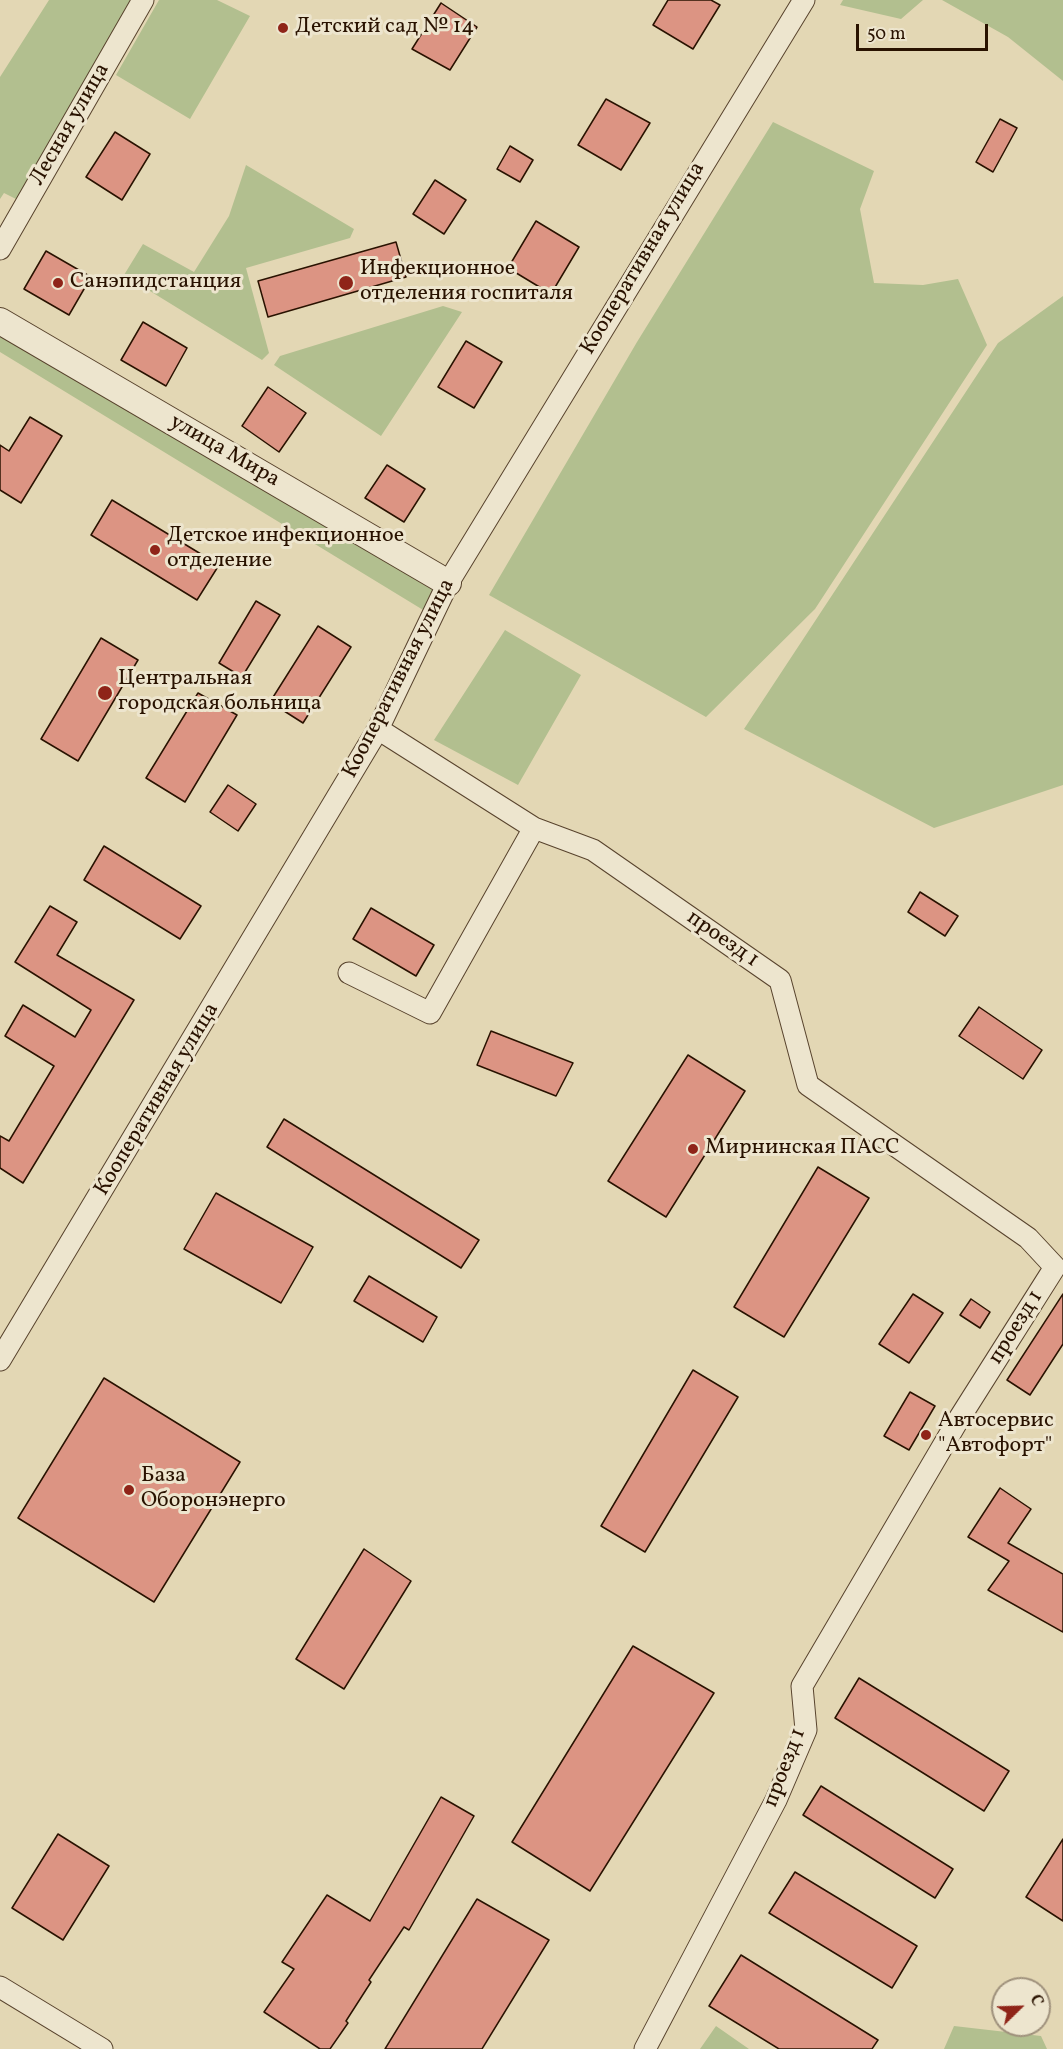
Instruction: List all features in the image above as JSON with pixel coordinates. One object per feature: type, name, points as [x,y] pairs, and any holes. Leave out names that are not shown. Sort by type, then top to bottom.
[{"type":"street","name":"Лесная улица","points":[[0,249],[143,0]]},
{"type":"street","name":"Кооперативная улица","points":[[0,1360],[378,729],[448,583],[804,0]]},
{"type":"street","name":"улица Мира","points":[[0,321],[448,583]]},
{"type":"street","name":"проезд 1","points":[[378,729],[534,828],[593,850],[780,981],[808,1085],[1028,1238],[1055,1267],[957,1422],[802,1686],[806,1730],[784,1780],[645,2049]]},
{"type":"street","points":[[350,972],[430,1013],[534,828]]},
{"type":"street","points":[[0,1988],[102,2049]]},
{"type":"green space","points":[[49,0],[138,0],[22,202],[4,193],[0,199],[0,77]]},
{"type":"green space","points":[[159,0],[217,0],[250,16],[190,119],[116,75]]},
{"type":"green space","points":[[843,0],[923,0],[901,19],[840,5]]},
{"type":"green space","points":[[942,0],[1063,0],[1063,81],[1008,37]]},
{"type":"green space","points":[[773,122],[874,171],[860,209],[874,283],[923,285],[958,279],[987,345],[815,609],[706,717],[489,595],[637,342]]},
{"type":"green space","points":[[246,165],[354,229],[350,238],[246,268],[269,353],[262,360],[124,275],[143,244],[194,272],[229,216]]},
{"type":"green space","points":[[1063,296],[1063,785],[934,828],[744,729],[998,343]]},
{"type":"green space","points":[[443,306],[462,312],[381,436],[274,365],[280,356]]},
{"type":"green space","points":[[0,332],[445,596],[433,616],[0,352]]},
{"type":"green space","points":[[505,630],[581,675],[518,785],[434,740]]},
{"type":"green space","points":[[716,2026],[749,2049],[700,2049]]},
{"type":"green space","points":[[954,2026],[991,2030],[991,2037],[1041,2037],[1047,2049],[944,2049]]},
{"type":"building","points":[[668,0],[711,0],[720,5],[693,49],[653,25]]},
{"type":"building","points":[[441,3],[477,27],[450,70],[412,49]]},
{"type":"building","points":[[606,99],[650,123],[621,170],[578,145]]},
{"type":"building","points":[[1000,119],[1017,128],[993,172],[976,162]]},
{"type":"building","points":[[115,132],[150,154],[122,200],[86,177]]},
{"type":"building","points":[[510,146],[533,160],[520,182],[497,169]]},
{"type":"building","points":[[435,180],[466,200],[444,234],[413,214]]},
{"type":"building","points":[[536,221],[579,247],[551,294],[508,268]]},
{"type":"building","points":[[396,242],[406,277],[268,317],[258,281]]},
{"type":"building","name":"Санэпидстанция","points":[[46,251],[91,277],[69,315],[24,289]]},
{"type":"building","points":[[143,322],[187,348],[166,386],[121,360]]},
{"type":"building","points":[[466,341],[502,362],[474,408],[438,387]]},
{"type":"building","points":[[268,387],[306,413],[279,452],[242,426]]},
{"type":"building","points":[[30,417],[62,436],[21,503],[0,490],[0,445],[9,451]]},
{"type":"building","points":[[387,465],[425,489],[404,522],[365,498]]},
{"type":"building","name":"Детское инфекционное отделение","points":[[112,500],[219,565],[197,600],[91,535]]},
{"type":"building","points":[[256,601],[280,615],[242,677],[219,663]]},
{"type":"building","points":[[318,626],[351,647],[303,723],[270,702]]},
{"type":"building","points":[[101,638],[138,660],[78,761],[41,739]]},
{"type":"building","points":[[198,693],[237,715],[185,802],[146,778]]},
{"type":"building","points":[[228,785],[256,804],[238,831],[210,812]]},
{"type":"building","points":[[104,846],[201,906],[180,939],[84,880]]},
{"type":"building","points":[[920,892],[958,916],[945,936],[908,912]]},
{"type":"building","points":[[50,906],[77,922],[57,955],[134,1000],[23,1183],[0,1168],[0,1136],[9,1141],[54,1066],[5,1036],[23,1005],[75,1037],[91,1010],[15,962]]},
{"type":"building","points":[[371,908],[434,945],[416,976],[353,939]]},
{"type":"building","points":[[979,1007],[1042,1050],[1023,1079],[959,1036]]},
{"type":"building","points":[[491,1031],[573,1063],[556,1096],[477,1065]]},
{"type":"building","points":[[688,1055],[745,1091],[666,1217],[608,1181]]},
{"type":"building","points":[[284,1119],[479,1240],[461,1268],[267,1147]]},
{"type":"building","points":[[818,1167],[869,1198],[784,1337],[734,1307]]},
{"type":"building","points":[[216,1193],[313,1247],[281,1303],[184,1249]]},
{"type":"building","points":[[369,1276],[437,1317],[423,1342],[354,1301]]},
{"type":"building","points":[[913,1294],[943,1313],[909,1363],[879,1344]]},
{"type":"building","points":[[1063,1294],[1063,1344],[1030,1395],[1007,1380]]},
{"type":"building","points":[[971,1299],[990,1312],[980,1328],[960,1315]]},
{"type":"building","points":[[693,1370],[738,1397],[645,1552],[601,1526]]},
{"type":"building","name":"База Оборонэнерго","points":[[104,1378],[240,1462],[154,1602],[18,1518]]},
{"type":"building","points":[[910,1392],[935,1406],[909,1450],[884,1436]]},
{"type":"building","points":[[1000,1488],[1031,1509],[1008,1543],[1063,1574],[1063,1632],[988,1590],[1009,1561],[968,1537]]},
{"type":"building","points":[[364,1549],[411,1581],[344,1689],[296,1659]]},
{"type":"building","points":[[633,1646],[714,1693],[590,1891],[512,1842]]},
{"type":"building","points":[[859,1678],[1009,1771],[984,1811],[835,1718]]},
{"type":"building","points":[[821,1786],[953,1869],[935,1898],[803,1815]]},
{"type":"building","points":[[441,1797],[474,1816],[409,1930],[404,1927],[369,1980],[371,1982],[346,2021],[348,2023],[330,2049],[320,2049],[264,2012],[294,1969],[282,1962],[327,1895],[370,1921]]},
{"type":"building","points":[[58,1834],[109,1866],[63,1940],[12,1908]]},
{"type":"building","points":[[1063,1839],[1063,1921],[1026,1897]]},
{"type":"building","points":[[795,1872],[917,1946],[892,1988],[769,1913]]},
{"type":"building","points":[[477,1899],[549,1940],[482,2049],[385,2049]]},
{"type":"building","points":[[741,1955],[878,2040],[872,2049],[779,2049],[709,2006]]},
{"type":"place","name":"Детский сад № 14","points":[[283,28]]},
{"type":"place","name":"Санэпидстанция","points":[[58,283]]},
{"type":"place","name":"Инфекционное отделения госпиталя","points":[[346,283]]},
{"type":"place","name":"Детское инфекционное отделение","points":[[155,550]]},
{"type":"place","name":"Центральная городская больница","points":[[105,693]]},
{"type":"place","name":"Мирнинская ПАСС","points":[[693,1149]]},
{"type":"place","name":"Автосервис \"Автофорт\"","points":[[926,1435]]},
{"type":"place","name":"База Оборонэнерго","points":[[129,1490]]}]
